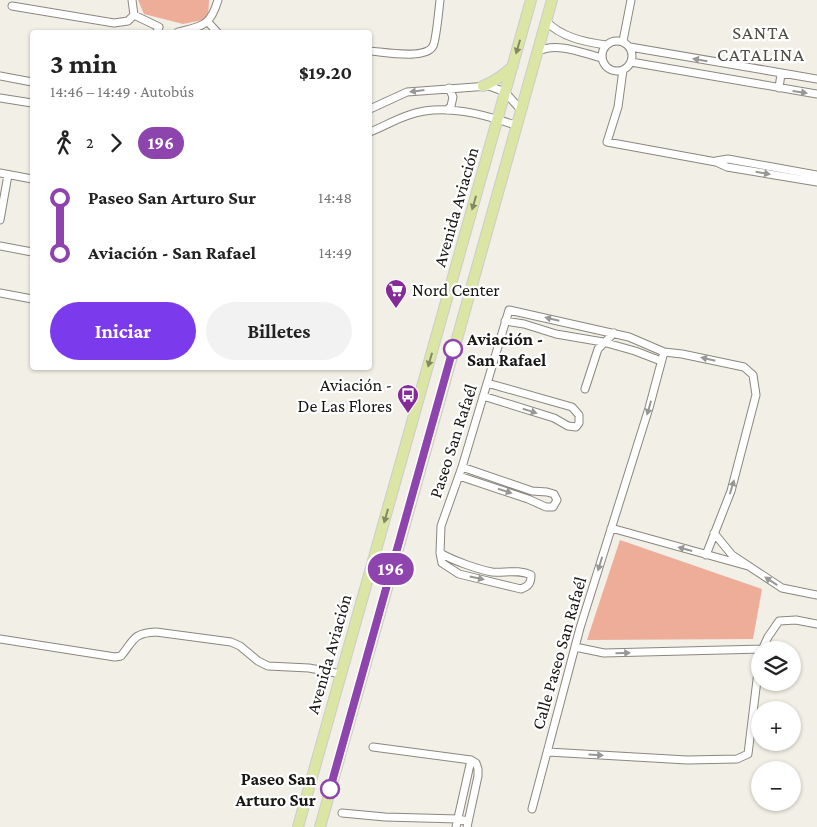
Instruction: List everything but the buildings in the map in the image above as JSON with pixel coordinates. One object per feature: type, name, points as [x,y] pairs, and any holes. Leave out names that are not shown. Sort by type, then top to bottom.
[{"type":"main road","name":"Avenida Aviación","points":[[298,827],[532,0]]},
{"type":"main road","name":"Avenida Aviación","points":[[320,827],[552,0]]},
{"type":"main road","points":[[482,86],[504,74],[513,65]]},
{"type":"street","points":[[132,0],[134,14],[158,30]]},
{"type":"street","points":[[194,30],[208,22],[218,0]]},
{"type":"street","points":[[372,51],[426,54],[433,47],[440,0]]},
{"type":"street","points":[[623,42],[631,0]]},
{"type":"street","points":[[12,6],[114,23],[128,21],[134,14]]},
{"type":"street","points":[[546,21],[560,33],[589,43],[606,45]]},
{"type":"street","points":[[208,22],[215,30]]},
{"type":"street","points":[[630,48],[632,54],[628,67],[617,71],[607,68],[602,58],[603,49],[613,41],[623,42],[630,48],[817,79]]},
{"type":"street","points":[[537,52],[554,47],[602,58]]},
{"type":"street","points":[[631,62],[817,94]]},
{"type":"street","points":[[623,70],[618,107],[607,142],[716,162],[726,167],[817,182]]},
{"type":"street","points":[[779,88],[781,74]]},
{"type":"street","points":[[0,76],[30,82]]},
{"type":"street","points":[[372,108],[407,92],[482,86],[494,87],[505,92],[520,109]]},
{"type":"street","points":[[447,110],[451,106],[453,97],[449,88]]},
{"type":"street","points":[[0,98],[30,103]]},
{"type":"street","points":[[372,131],[407,115],[447,110],[481,115],[516,125]]},
{"type":"street","points":[[716,162],[728,159],[817,175]]},
{"type":"street","points":[[0,173],[30,179]]},
{"type":"street","points":[[0,220],[8,175]]},
{"type":"street","points":[[0,246],[30,252]]},
{"type":"street","points":[[0,293],[30,299]]},
{"type":"street","name":"Paseo San Rafaél","points":[[440,553],[441,526],[462,467],[509,310],[614,333]]},
{"type":"street","points":[[505,321],[524,324],[556,334],[603,342],[661,361]]},
{"type":"street","points":[[585,389],[598,349],[614,333],[629,336],[664,352],[744,367],[753,375],[756,396],[731,491],[706,554]]},
{"type":"street","points":[[626,349],[629,336]]},
{"type":"street","name":"Calle Paseo San Rafaél","points":[[664,352],[649,408],[575,647],[548,752],[687,760],[737,759],[748,754],[757,691]]},
{"type":"street","points":[[483,396],[554,418],[568,426],[576,428],[579,423],[579,414],[572,407],[487,383]]},
{"type":"street","points":[[458,476],[528,499],[546,507],[553,506],[557,500],[554,494],[532,491],[462,467]]},
{"type":"street","points":[[611,528],[748,566]]},
{"type":"street","points":[[714,533],[732,555],[782,588],[817,596]]},
{"type":"street","points":[[440,553],[450,559],[491,572],[525,572],[531,575],[531,581],[528,586],[521,589],[459,574],[442,563],[440,553]]},
{"type":"street","name":"Calle Paseo San Rafaél","points":[[766,641],[779,621],[796,620],[817,624]]},
{"type":"street","points":[[0,639],[115,657],[121,656],[128,643],[136,636],[144,632],[156,632],[231,642],[240,646],[258,661],[268,666],[309,668],[341,674]]},
{"type":"street","points":[[575,647],[604,653],[751,651]]},
{"type":"street","points":[[342,813],[385,817],[458,819],[467,824],[478,776],[476,763],[470,760],[373,747]]},
{"type":"street","points":[[532,809],[548,752]]},
{"type":"street","points":[[456,827],[470,760]]},
{"type":"shaded area","points":[[138,0],[209,0],[208,19],[183,24],[144,14]]},
{"type":"shaded area","points":[[620,540],[762,589],[753,639],[587,640]]},
{"type":"bus line","name":"196","points":[[330,789],[453,349]]},
{"type":"place","name":"Nord Center","points":[[396,309]]},
{"type":"place","name":"Aviación - San Rafael","points":[[453,349]]},
{"type":"place","name":"Aviación - De Las Flores","points":[[408,414]]},
{"type":"place","name":"Paseo San Arturo Sur","points":[[330,789]]},
{"type":"district","name":"SANTA CATALINA","points":[[761,43]]}]
